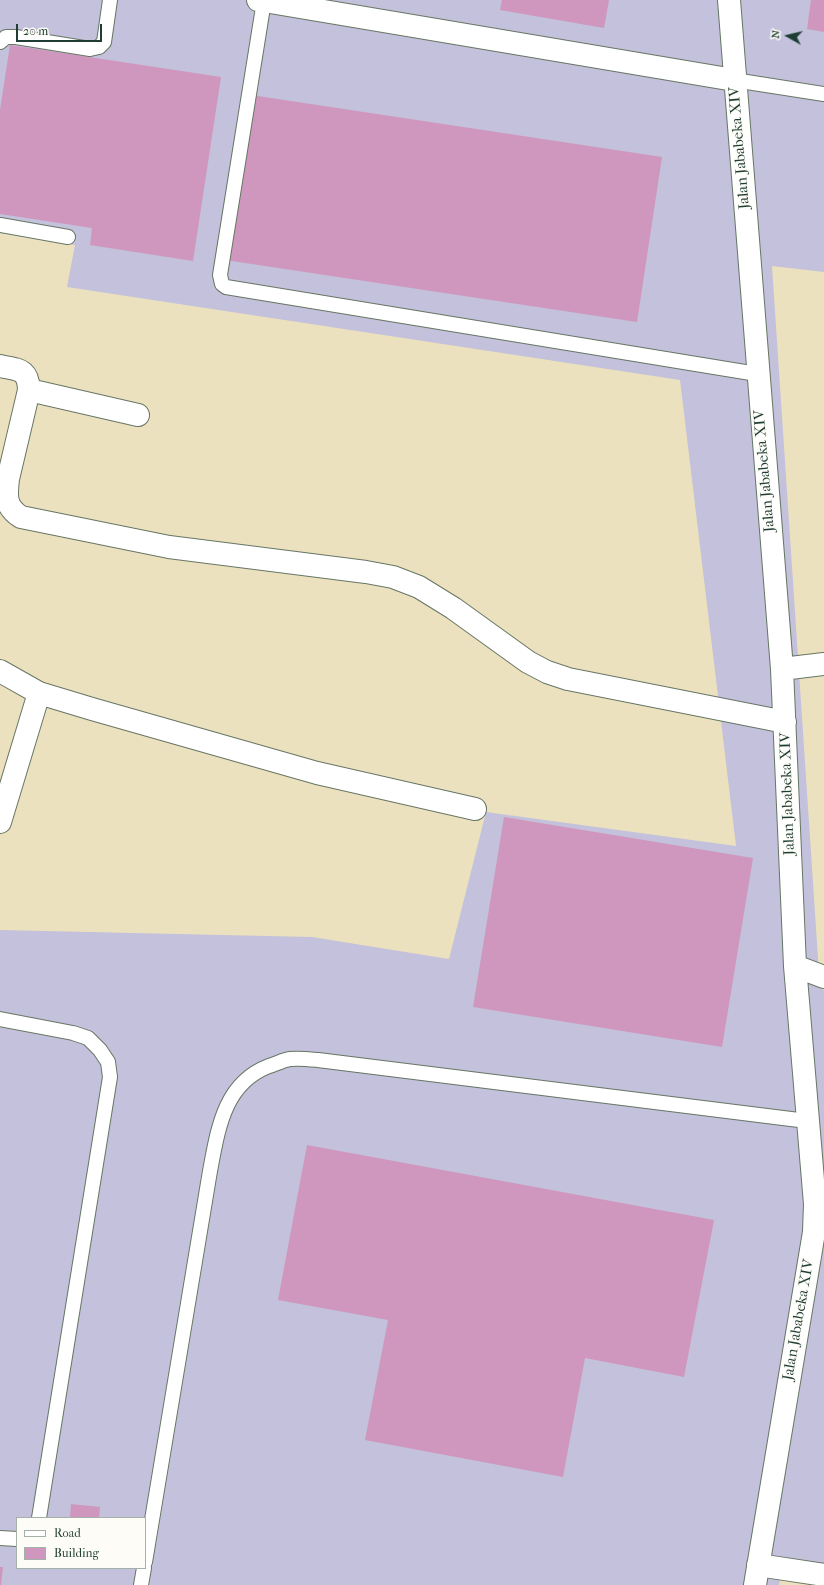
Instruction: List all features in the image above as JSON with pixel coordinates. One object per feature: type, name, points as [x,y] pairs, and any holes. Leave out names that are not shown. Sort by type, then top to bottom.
[{"type":"street","points":[[261,0],[734,80]]},
{"type":"street","name":"Jalan Jababeka XIV","points":[[729,0],[734,80],[782,669],[795,966],[807,1121],[814,1178],[814,1232],[756,1575]]},
{"type":"street","points":[[0,366],[18,370],[25,374],[28,380],[29,390],[8,479],[4,512],[13,512],[21,517],[169,547],[366,572],[393,577],[419,586],[453,608],[528,662],[547,672],[568,679],[785,722]]},
{"type":"street","points":[[29,390],[138,415]]},
{"type":"street","points":[[782,669],[824,664]]},
{"type":"street","points":[[0,671],[39,693],[317,774],[475,809]]},
{"type":"street","points":[[0,822],[39,693]]},
{"type":"street","points":[[795,966],[824,977]]},
{"type":"street","points":[[756,1575],[824,1575]]},
{"type":"lane","points":[[0,42],[6,38],[16,37],[90,49],[98,47],[104,42],[110,0]]},
{"type":"lane","points":[[261,0],[220,275],[222,284],[226,287],[758,374]]},
{"type":"lane","points":[[734,80],[824,94]]},
{"type":"lane","points":[[0,225],[68,238]]},
{"type":"lane","points":[[0,1019],[73,1033],[88,1038],[100,1050],[108,1062],[110,1077],[38,1517]]},
{"type":"lane","points":[[146,1556],[210,1171],[220,1122],[229,1101],[240,1086],[257,1071],[288,1059],[318,1060],[807,1121]]},
{"type":"lane","points":[[0,1538],[16,1539]]},
{"type":"lane","points":[[141,1585],[144,1569]]},
{"type":"shaded area","points":[[0,0],[824,0],[824,272],[772,266],[820,988],[824,990],[824,1564],[784,1559],[779,1585],[0,1585],[0,930],[312,937],[449,959],[486,812],[736,846],[680,380],[67,287],[75,245],[0,233]]},
{"type":"building","points":[[502,0],[609,0],[604,28],[500,10]]},
{"type":"building","points":[[811,0],[824,0],[824,32],[807,29]]},
{"type":"building","points":[[10,45],[221,77],[193,261],[90,245],[92,228],[0,214],[0,110]]},
{"type":"building","points":[[251,95],[662,157],[637,322],[225,260]]},
{"type":"building","points":[[504,817],[753,858],[722,1047],[473,1007]]},
{"type":"building","points":[[307,1145],[714,1220],[684,1377],[585,1358],[563,1477],[365,1440],[388,1320],[278,1300]]},
{"type":"building","points":[[71,1504],[100,1507],[99,1517],[70,1517]]},
{"type":"building","points":[[0,1567],[3,1567],[1,1585],[0,1585]]}]
